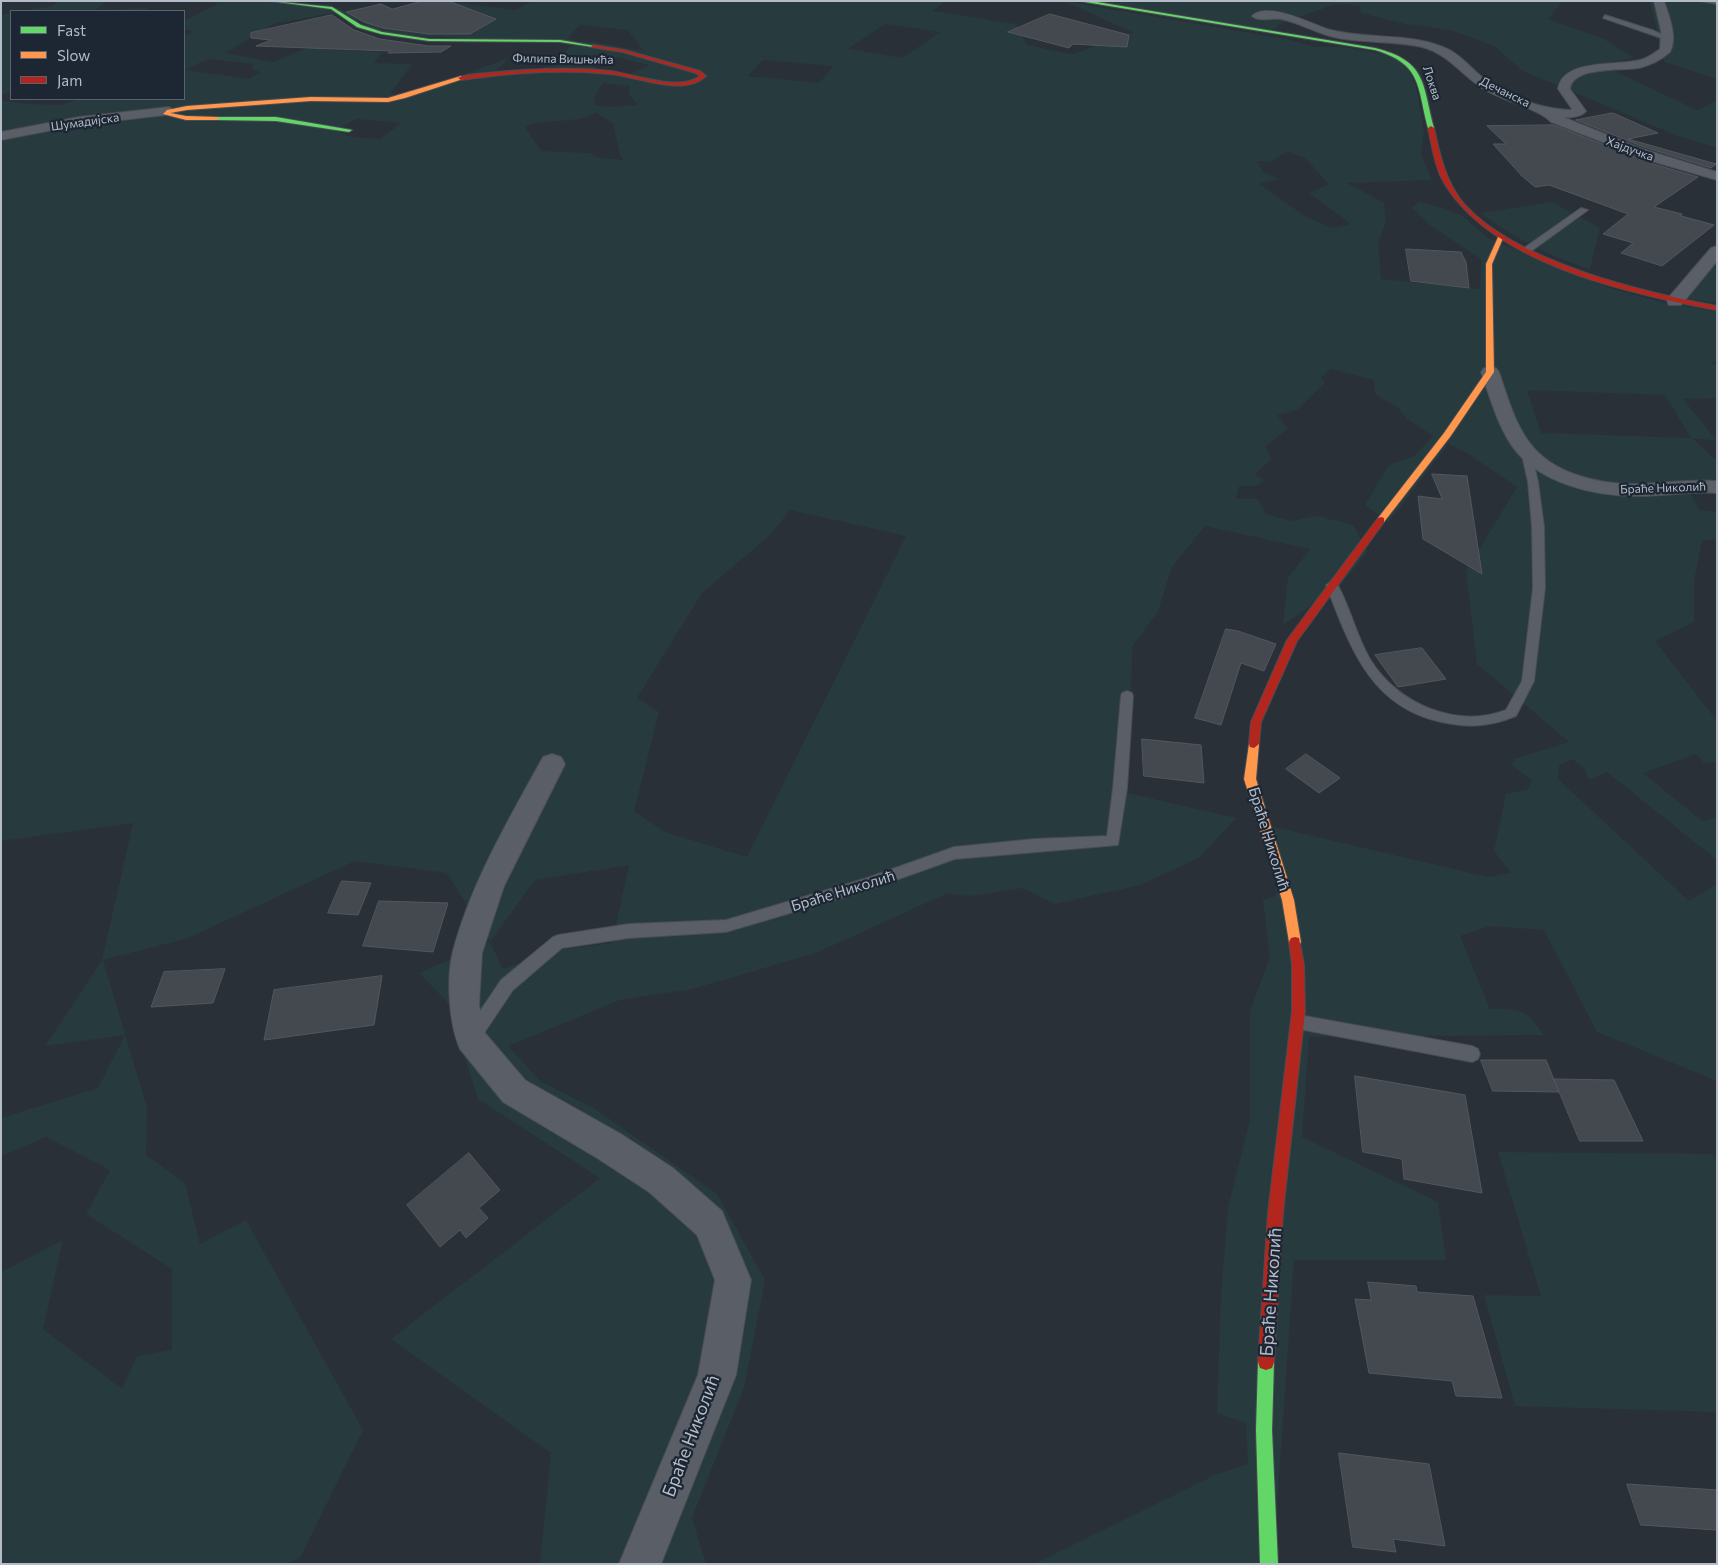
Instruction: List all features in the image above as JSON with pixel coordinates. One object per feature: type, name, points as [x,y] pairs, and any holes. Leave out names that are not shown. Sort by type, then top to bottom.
[{"type":"street","name":"Филипа Вишњића","points":[[169,111],[311,99],[388,100],[403,97],[453,79],[500,72],[604,72],[642,80],[679,83],[698,81],[703,76],[685,67],[624,51],[560,41],[429,40],[381,33],[359,26],[332,8],[272,1]]},
{"type":"street","points":[[1081,1],[1287,34]]},
{"type":"street","points":[[1659,1],[1668,28],[1669,39]]},
{"type":"street","name":"Дечанска","points":[[1252,15],[1275,14],[1338,34],[1410,41],[1436,48],[1449,54],[1484,84],[1548,111],[1571,114],[1580,111],[1564,90],[1564,81],[1567,76],[1580,71],[1639,64],[1654,59],[1666,50],[1669,39]]},
{"type":"street","name":"Локва","points":[[1252,15],[1284,26],[1287,29],[1287,34],[1375,49],[1398,57],[1412,66],[1421,89],[1445,180],[1465,208],[1501,236],[1527,250],[1613,285],[1675,301],[1717,308]]},
{"type":"street","points":[[169,111],[166,114],[186,118],[276,119],[349,130]]},
{"type":"street","name":"Шумадијска","points":[[1,136],[79,121],[169,111]]},
{"type":"street","name":"Хајдучка","points":[[1548,111],[1556,119],[1599,138],[1677,167],[1717,176]]},
{"type":"street","name":"Браће Николић","points":[[1501,236],[1489,264],[1490,372],[1502,407],[1526,451],[1554,470],[1582,483],[1612,489],[1640,490],[1702,485],[1717,487]]},
{"type":"street","points":[[1675,301],[1717,251]]},
{"type":"street","name":"Браће Николић","points":[[1269,1564],[1264,1430],[1267,1314],[1285,1122],[1299,1022],[1299,964],[1288,900],[1250,779],[1256,722],[1292,640],[1446,435],[1490,372]]},
{"type":"street","name":"Браће Николић","points":[[552,764],[490,886],[467,953],[464,1005],[471,1039],[514,1090],[609,1146],[661,1180],[710,1223],[733,1280],[717,1375],[640,1564]]},
{"type":"lane","points":[[1703,1],[1717,2]]},
{"type":"lane","points":[[1605,18],[1650,31],[1669,39]]},
{"type":"lane","points":[[1527,250],[1584,210]]},
{"type":"lane","points":[[1332,585],[1371,671],[1393,696],[1415,709],[1447,719],[1487,721],[1511,713],[1528,681],[1539,588],[1538,527],[1533,482],[1526,451]]},
{"type":"lane","name":"Браће Николић","points":[[471,1039],[507,984],[558,942],[629,931],[726,926],[868,884],[954,853],[1034,845],[1113,841],[1120,788],[1127,696]]},
{"type":"lane","points":[[1299,1022],[1472,1054]]},
{"type":"green space","points":[[58,1],[106,1],[96,10],[27,10],[53,6]]},
{"type":"green space","points":[[207,1],[271,1],[334,7],[372,24],[457,3],[516,10],[532,1],[945,1],[933,11],[1016,24],[1027,45],[1072,54],[1134,33],[1064,1],[1286,39],[1315,47],[1343,47],[1383,54],[1397,59],[1408,69],[1416,87],[1424,130],[1421,154],[1432,180],[1347,183],[1384,203],[1386,222],[1378,243],[1381,279],[1480,289],[1481,259],[1430,225],[1412,208],[1419,202],[1461,215],[1488,238],[1607,287],[1664,303],[1717,311],[1717,361],[1712,362],[1717,367],[1717,398],[1683,399],[1717,441],[1692,438],[1717,461],[1717,478],[1689,492],[1700,510],[1717,512],[1717,539],[1702,541],[1694,581],[1694,622],[1655,641],[1717,721],[1717,762],[1704,763],[1696,754],[1643,773],[1702,821],[1717,817],[1717,860],[1607,772],[1589,780],[1584,768],[1572,759],[1559,766],[1558,779],[1689,901],[1717,884],[1717,1081],[1597,1032],[1544,930],[1489,926],[1460,936],[1490,1009],[1510,1009],[1522,1012],[1532,1020],[1544,1035],[1309,1037],[1302,1137],[1438,1202],[1446,1260],[1294,1260],[1273,1564],[1034,1564],[1215,1475],[1248,1464],[1246,1423],[1217,1413],[1221,1295],[1228,1208],[1250,1120],[1250,1011],[1270,957],[1263,900],[1276,896],[1270,826],[1488,877],[1511,873],[1494,851],[1506,794],[1528,789],[1532,781],[1512,765],[1514,759],[1569,742],[1477,664],[1466,571],[1517,487],[1467,453],[1448,444],[1389,522],[1365,505],[1389,465],[1414,456],[1433,436],[1407,419],[1397,407],[1375,394],[1374,380],[1331,369],[1321,378],[1325,383],[1297,410],[1277,415],[1288,428],[1265,447],[1272,459],[1255,474],[1264,481],[1255,486],[1239,486],[1236,499],[1258,499],[1266,514],[1291,521],[1317,516],[1353,525],[1368,551],[1340,586],[1283,625],[1288,578],[1310,549],[1205,526],[1172,567],[1158,611],[1132,647],[1128,793],[1236,818],[1199,858],[1140,885],[1055,904],[1023,888],[969,896],[948,893],[816,953],[692,989],[620,1000],[508,1046],[540,1081],[595,1109],[717,1194],[765,1280],[744,1388],[692,1518],[706,1564],[540,1564],[551,1453],[391,1339],[600,1178],[478,1099],[447,1002],[419,973],[490,942],[447,873],[355,861],[188,938],[103,960],[147,1108],[146,1155],[185,1183],[200,1244],[246,1220],[363,1430],[300,1558],[286,1564],[1,1564],[1,1272],[63,1240],[43,1329],[122,1389],[137,1356],[172,1350],[172,1269],[86,1214],[110,1170],[46,1137],[1,1156],[1,1118],[98,1088],[125,1035],[45,1046],[102,960],[133,823],[1,841],[1,100],[26,104],[61,105],[76,100],[185,100],[185,70],[249,79],[260,72],[251,69],[254,64],[208,59],[185,70],[185,36],[193,32],[185,29],[185,20],[217,3]],"holes":[[[333,13],[364,23],[378,34],[576,43],[562,54],[518,55],[512,57],[560,60],[563,63],[544,67],[541,70],[497,70],[509,58],[402,96],[390,94],[412,64],[374,63],[383,52],[331,50],[331,43],[314,45],[274,62],[226,53],[273,24]],[[885,24],[940,32],[903,58],[848,49]],[[580,25],[628,30],[644,51],[594,42],[577,42],[568,38]],[[601,56],[650,65],[629,74],[599,69],[582,63],[585,60]],[[763,60],[833,66],[819,83],[748,76]],[[603,83],[630,86],[629,95],[638,105],[611,107],[594,105],[595,95]],[[596,113],[613,123],[620,155],[625,161],[597,157],[590,153],[541,151],[525,127],[542,122],[579,119]],[[357,119],[401,123],[380,139],[351,137],[336,130]],[[1288,151],[1305,158],[1329,184],[1309,193],[1351,224],[1332,228],[1305,216],[1259,184],[1279,179],[1263,172],[1257,161],[1270,162]],[[1527,390],[1665,395],[1691,438],[1541,433]],[[790,510],[906,536],[747,857],[665,832],[634,811],[659,712],[637,698],[702,593],[771,534]],[[629,865],[612,943],[559,950],[503,969],[490,942],[535,880]]]},
{"type":"green space","points":[[1100,1],[1562,1],[1548,19],[1604,39],[1634,58],[1599,64],[1697,110],[1717,101],[1717,148],[1678,136],[1523,71],[1494,46],[1451,30],[1405,24],[1361,13],[1360,6],[1348,4],[1333,5],[1277,25],[1278,28],[1268,30]]},
{"type":"green space","points":[[1650,1],[1717,1],[1717,79],[1664,62]]},
{"type":"green space","points":[[148,8],[145,10],[96,10]]},
{"type":"green space","points":[[10,13],[10,91],[1,95],[1,15]]},
{"type":"green space","points":[[1552,202],[1600,228],[1590,269],[1533,246],[1506,231],[1481,213]]},
{"type":"green space","points":[[1717,260],[1717,303],[1689,299],[1694,288]]},
{"type":"green space","points":[[1498,1152],[1712,1154],[1717,1162],[1717,1333],[1715,1333],[1717,1343],[1717,1412],[1515,1406],[1484,1295],[1541,1296]]},
{"type":"building","points":[[423,1],[448,1],[496,19],[470,34],[429,34],[383,28],[364,22],[346,12],[381,4],[392,9]]},
{"type":"building","points":[[1050,14],[1129,35],[1127,47],[1073,44],[1069,48],[1008,32]]},
{"type":"building","points":[[332,15],[354,30],[380,39],[429,46],[451,46],[441,52],[388,53],[391,51],[256,46],[271,40],[251,38],[251,33]]},
{"type":"building","points":[[1613,113],[1658,133],[1628,139],[1716,164],[1711,168],[1641,146],[1576,120]]},
{"type":"building","points":[[1554,125],[1650,163],[1698,177],[1654,207],[1714,225],[1662,266],[1621,253],[1633,243],[1603,234],[1628,214],[1549,185],[1535,187],[1522,176],[1493,144],[1506,144],[1487,126]]},
{"type":"building","points":[[1406,249],[1461,252],[1466,262],[1469,288],[1411,281]]},
{"type":"building","points":[[1432,474],[1467,476],[1482,574],[1423,539],[1418,496],[1442,499]]},
{"type":"building","points":[[1226,629],[1238,631],[1276,644],[1264,671],[1241,663],[1221,725],[1195,718]]},
{"type":"building","points":[[1422,648],[1446,679],[1398,687],[1375,655]]},
{"type":"building","points":[[1142,739],[1201,745],[1204,783],[1144,776]]},
{"type":"building","points":[[1306,754],[1340,778],[1319,793],[1286,769]]},
{"type":"building","points":[[342,881],[371,883],[358,915],[328,913]]},
{"type":"building","points":[[379,901],[448,903],[433,952],[363,946]]},
{"type":"building","points":[[225,969],[213,1003],[151,1007],[164,972]]},
{"type":"building","points":[[382,976],[374,1025],[264,1040],[274,990]]},
{"type":"building","points":[[1481,1060],[1546,1060],[1559,1092],[1493,1091]]},
{"type":"building","points":[[1355,1076],[1465,1095],[1482,1193],[1404,1179],[1402,1159],[1363,1152]]},
{"type":"building","points":[[1554,1079],[1614,1080],[1643,1141],[1580,1141]]},
{"type":"building","points":[[469,1153],[500,1190],[479,1208],[488,1218],[466,1238],[460,1230],[440,1247],[407,1205]]},
{"type":"building","points":[[1368,1282],[1416,1286],[1417,1292],[1473,1296],[1502,1398],[1456,1396],[1452,1381],[1369,1373],[1355,1299],[1371,1300]]},
{"type":"building","points":[[1339,1453],[1429,1464],[1445,1546],[1393,1539],[1396,1552],[1353,1547]]},
{"type":"building","points":[[1627,1484],[1717,1490],[1717,1530],[1641,1525]]},
{"type":"traffic: fast","points":[[272,1],[332,8],[359,26],[381,33],[429,40],[560,41],[593,46]]},
{"type":"traffic: fast","points":[[1081,1],[1375,49],[1392,54],[1400,57],[1412,67],[1419,83],[1431,128]]},
{"type":"traffic: fast","points":[[217,118],[276,119],[349,130]]},
{"type":"traffic: fast","points":[[1266,1362],[1264,1430],[1269,1564]]},
{"type":"traffic: slow","points":[[217,118],[186,118],[166,114],[169,111],[187,108],[311,99],[388,100],[461,78]]},
{"type":"traffic: slow","points":[[1381,520],[1447,435],[1490,372],[1489,264],[1501,236]]},
{"type":"traffic: slow","points":[[1254,744],[1250,779],[1288,900],[1295,942]]},
{"type":"traffic: jam","points":[[461,78],[513,72],[584,71],[615,73],[680,84],[693,82],[703,76],[698,72],[624,51],[593,46]]},
{"type":"traffic: jam","points":[[1431,128],[1445,179],[1463,206],[1491,230],[1526,250],[1566,268],[1648,293],[1717,308]]},
{"type":"traffic: jam","points":[[1254,744],[1256,722],[1292,640],[1381,520]]},
{"type":"traffic: jam","points":[[1266,1362],[1276,1213],[1298,1011],[1299,988],[1295,942]]}]
